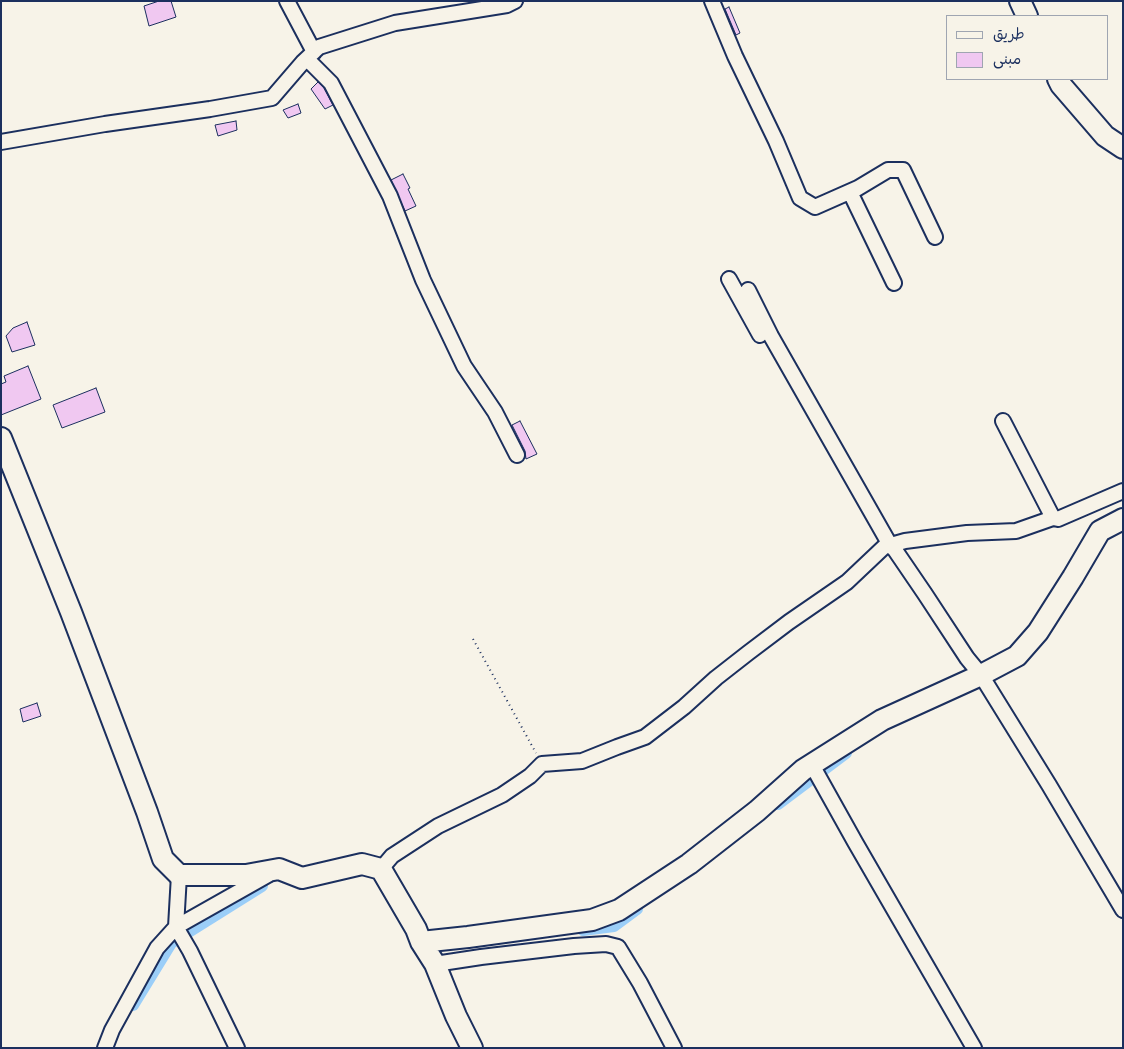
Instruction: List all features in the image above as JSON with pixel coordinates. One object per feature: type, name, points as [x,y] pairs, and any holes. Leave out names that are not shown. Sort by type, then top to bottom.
[{"type":"street","points":[[287,1],[310,56],[331,83],[390,196],[423,280],[464,366],[495,412],[517,455]]},
{"type":"street","points":[[1,142],[272,98],[319,47],[395,23],[507,5],[515,1]]},
{"type":"street","points":[[712,1],[800,198],[816,207],[850,192],[888,170],[903,170],[935,237]]},
{"type":"street","points":[[1020,1],[1027,15]]},
{"type":"street","points":[[1058,80],[1105,136],[1123,148]]},
{"type":"street","points":[[850,192],[894,283]]},
{"type":"street","points":[[729,279],[787,385],[803,392]]},
{"type":"street","points":[[748,290],[771,336],[890,545],[967,658],[981,675],[1123,910]]},
{"type":"street","points":[[1003,421],[1053,518]]},
{"type":"street","points":[[1,438],[72,612],[147,812],[163,860],[179,875],[246,875],[279,869],[302,878],[362,864],[381,869],[435,964],[456,1016],[472,1048]]},
{"type":"street","points":[[381,869],[392,856],[430,831],[502,795],[530,776],[542,764],[582,761],[617,746],[645,737],[748,653],[846,582],[884,546],[905,541],[967,533],[1016,531],[1053,518],[1058,519],[1123,491]]},
{"type":"street","points":[[421,942],[592,920],[619,910],[689,864],[757,811],[812,764],[882,720],[981,675],[1017,656],[1038,632],[1100,532],[1123,519]]},
{"type":"street","points":[[812,764],[974,1048]]},
{"type":"street","points":[[105,1048],[112,1030],[157,948],[176,921],[198,915],[279,869]]},
{"type":"street","points":[[179,875],[176,921],[237,1048]]},
{"type":"street","points":[[435,964],[574,946],[606,944],[618,947],[640,983],[674,1048]]},
{"type":"path","points":[[474,639],[542,764]]},
{"type":"building","points":[[159,1],[171,1],[176,17],[149,26],[144,6]]},
{"type":"building","points":[[729,7],[740,33],[736,35],[725,9]]},
{"type":"building","points":[[318,82],[324,88],[333,105],[325,109],[311,89]]},
{"type":"building","points":[[298,104],[301,113],[288,118],[283,110]]},
{"type":"building","points":[[236,121],[237,130],[218,136],[215,125]]},
{"type":"building","points":[[403,174],[416,206],[405,211],[391,180]]},
{"type":"building","points":[[27,322],[35,345],[12,352],[6,336],[13,328]]},
{"type":"building","points":[[28,366],[41,399],[1,415],[1,384],[6,382],[4,376]]},
{"type":"building","points":[[96,388],[105,412],[62,428],[53,405]]},
{"type":"building","points":[[520,421],[537,454],[526,459],[525,451],[512,425]]},
{"type":"building","points":[[37,703],[41,716],[23,722],[20,709]]},
{"type":"waterway","points":[[778,804],[846,753]]},
{"type":"waterway","points":[[133,1005],[171,943],[262,886]]},
{"type":"waterway","points":[[583,930],[614,926],[637,909]]}]
